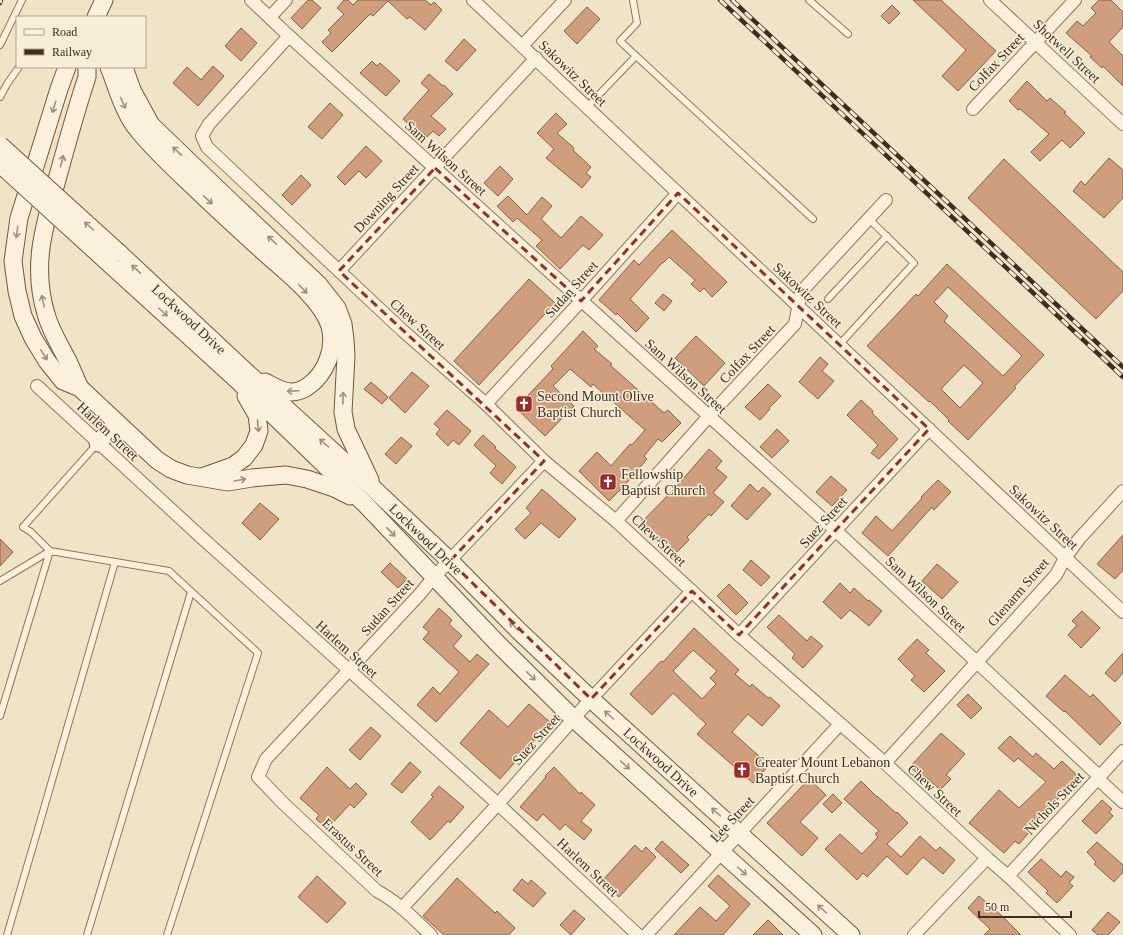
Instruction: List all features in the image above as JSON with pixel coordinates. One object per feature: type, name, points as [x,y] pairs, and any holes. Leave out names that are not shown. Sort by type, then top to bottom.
[{"type":"main road","points":[[96,16],[104,0]]},
{"type":"main road","points":[[80,388],[57,341],[46,314],[40,289],[39,263],[42,236],[87,72],[64,68],[20,218],[13,261],[17,291],[23,316],[33,338],[47,361],[63,382],[80,388],[157,460],[171,469],[187,475],[228,482],[286,475],[307,479],[334,488],[365,504]]},
{"type":"main road","points":[[109,68],[123,104],[137,129],[166,161],[300,285],[321,310],[329,325],[332,341],[329,357],[324,370],[313,383],[300,391],[282,392],[239,374]]},
{"type":"main road","points":[[124,68],[132,90],[151,125],[226,198],[319,284],[337,308],[343,324],[345,340],[346,356],[343,412],[346,429],[374,489]]},
{"type":"main road","name":"Lockwood Drive","points":[[0,145],[116,260],[239,374],[374,489],[450,561],[519,631],[591,699],[851,935]]},
{"type":"main road","name":"Lockwood Drive","points":[[0,164],[116,260]]},
{"type":"main road","points":[[202,478],[233,466],[244,458],[254,445],[259,431],[257,415],[239,374]]},
{"type":"main road","name":"Lockwood Drive","points":[[239,374],[499,645],[574,719],[813,935]]},
{"type":"main road","points":[[98,443],[118,423]]},
{"type":"street","name":"Sam Wilson Street","points":[[251,0],[835,530],[1123,802]]},
{"type":"street","points":[[270,17],[286,0]]},
{"type":"street","name":"Sakowitz Street","points":[[473,0],[1123,612]]},
{"type":"street","points":[[522,46],[565,0]]},
{"type":"street","name":"Shotwell Street","points":[[990,0],[1123,124]]},
{"type":"street","name":"Colfax Street","points":[[973,109],[1075,0]]},
{"type":"street","name":"Chew Street","points":[[289,36],[209,124],[202,136],[207,147],[402,330],[486,404],[544,461],[616,520],[740,635],[885,763],[1070,935]]},
{"type":"street","name":"Downing Street","points":[[339,271],[536,58]]},
{"type":"street","name":"Sudan Street","points":[[486,404],[678,193]]},
{"type":"street","name":"Colfax Street","points":[[616,520],[709,416],[795,324],[801,292],[886,200]]},
{"type":"street","name":"Harlem Street","points":[[37,386],[201,538],[498,804],[638,935]]},
{"type":"street","name":"Suez Street","points":[[740,635],[929,429]]},
{"type":"street","name":"Sudan Street","points":[[258,777],[266,759],[544,461]]},
{"type":"street","name":"Glenarm Street","points":[[885,763],[1056,574],[1078,539],[1123,491]]},
{"type":"street","name":"Suez Street","points":[[402,908],[498,804],[591,699],[692,591]]},
{"type":"street","name":"Lee Street","points":[[646,935],[840,724]]},
{"type":"street","name":"Nichols Street","points":[[1008,876],[1123,751]]},
{"type":"street","name":"Erastus Street","points":[[258,777],[283,803],[377,891],[391,899],[431,935]]},
{"type":"street","points":[[914,935],[987,858]]},
{"type":"lane","points":[[0,45],[22,0]]},
{"type":"lane","points":[[633,0],[637,23],[620,41],[813,219]]},
{"type":"lane","points":[[809,0],[848,34]]},
{"type":"lane","points":[[587,107],[636,56]]},
{"type":"lane","points":[[0,97],[18,68]]},
{"type":"lane","points":[[839,345],[914,263],[869,219]]},
{"type":"lane","points":[[828,299],[887,236]]},
{"type":"lane","points":[[98,443],[23,527],[31,532],[50,551],[169,571],[258,653],[167,935]]},
{"type":"lane","points":[[0,582],[50,551]]},
{"type":"lane","points":[[0,716],[50,551]]},
{"type":"lane","points":[[7,935],[115,562]]},
{"type":"lane","points":[[87,935],[191,592]]},
{"type":"highlighted area","points":[[435,168],[581,301],[678,193],[929,429],[739,635],[692,591],[591,699],[450,561],[544,461],[339,271]]},
{"type":"building","points":[[308,0],[312,0],[321,8],[302,29],[291,18]]},
{"type":"building","points":[[344,0],[348,0],[353,5],[358,0],[425,0],[431,5],[434,2],[442,10],[425,30],[410,17],[407,19],[388,1],[373,16],[370,14],[332,52],[322,42],[331,33],[328,30],[344,14],[337,8]]},
{"type":"building","points":[[913,0],[941,0],[996,51],[958,91],[942,76],[966,50]]},
{"type":"building","points":[[1099,0],[1111,0],[1123,12],[1123,27],[1109,42],[1123,56],[1123,86],[1103,66],[1102,68],[1090,57],[1092,56],[1066,33],[1077,21],[1083,26],[1096,13],[1091,8]]},
{"type":"building","points":[[892,5],[900,13],[889,24],[881,16]]},
{"type":"building","points":[[587,7],[600,19],[577,44],[564,31]]},
{"type":"building","points":[[241,28],[257,43],[241,61],[225,46]]},
{"type":"building","points":[[464,39],[476,50],[457,71],[445,61]]},
{"type":"building","points":[[372,61],[377,66],[380,63],[400,81],[386,96],[360,73]]},
{"type":"building","points":[[213,66],[224,76],[198,106],[173,83],[187,67],[201,80]]},
{"type":"building","points":[[429,74],[453,94],[431,116],[446,129],[439,136],[433,131],[427,137],[419,130],[417,132],[403,119],[429,90],[421,83]]},
{"type":"building","points":[[1027,81],[1047,101],[1050,98],[1066,112],[1064,113],[1085,133],[1070,148],[1062,140],[1040,161],[1031,152],[1049,134],[1020,109],[1018,110],[1009,101]]},
{"type":"building","points":[[330,103],[343,115],[322,139],[308,127]]},
{"type":"building","points":[[556,113],[567,124],[557,133],[574,148],[573,150],[591,167],[586,173],[591,177],[582,188],[546,158],[554,149],[537,133]]},
{"type":"building","points":[[366,146],[382,161],[366,178],[359,171],[345,185],[337,177]]},
{"type":"building","points":[[1109,158],[1123,170],[1123,198],[1104,218],[1073,191],[1081,181],[1085,185]]},
{"type":"building","points":[[1004,159],[1123,272],[1123,291],[1096,319],[968,198]]},
{"type":"building","points":[[500,166],[513,179],[498,196],[484,183]]},
{"type":"building","points":[[301,175],[311,185],[292,205],[282,195]]},
{"type":"building","points":[[508,196],[527,215],[542,197],[552,206],[541,219],[561,238],[581,216],[603,235],[589,250],[583,245],[560,269],[536,246],[542,240],[517,218],[513,222],[497,206]]},
{"type":"building","points":[[672,230],[727,282],[712,297],[704,288],[700,292],[691,284],[695,280],[669,257],[630,299],[649,318],[636,332],[617,313],[616,315],[599,300],[634,260],[639,265]]},
{"type":"building","points":[[947,264],[1044,355],[968,440],[930,401],[929,402],[867,346],[916,294],[918,296]],"holes":[[[948,287],[1022,356],[1003,376],[944,321],[948,316],[934,302]],[[964,365],[983,383],[960,408],[941,389]]]},
{"type":"building","points":[[529,279],[555,303],[479,385],[454,361]]},
{"type":"building","points":[[663,294],[672,301],[664,311],[655,303]]},
{"type":"building","points":[[583,331],[598,346],[594,349],[612,364],[610,365],[664,413],[668,410],[681,423],[662,442],[658,439],[644,456],[647,459],[609,501],[579,471],[597,452],[611,466],[630,444],[632,445],[645,430],[593,384],[591,387],[570,369],[553,386],[574,406],[545,436],[516,408],[553,369],[551,366]]},
{"type":"building","points":[[696,336],[725,363],[704,386],[675,358]]},
{"type":"building","points":[[820,357],[828,364],[822,371],[834,381],[818,399],[799,382]]},
{"type":"building","points":[[412,372],[429,386],[405,413],[389,398]]},
{"type":"building","points":[[371,382],[388,397],[382,404],[364,389]]},
{"type":"building","points":[[768,384],[781,396],[760,420],[745,407]]},
{"type":"building","points":[[861,400],[898,439],[879,459],[871,453],[878,445],[847,415]]},
{"type":"building","points":[[447,410],[471,431],[459,445],[453,440],[448,446],[436,434],[440,429],[434,424]]},
{"type":"building","points":[[777,429],[789,441],[772,458],[760,447]]},
{"type":"building","points":[[483,435],[516,467],[502,484],[490,473],[496,466],[474,445]]},
{"type":"building","points":[[401,437],[412,446],[396,464],[385,454]]},
{"type":"building","points":[[709,449],[722,461],[716,468],[727,477],[713,493],[724,502],[711,516],[709,514],[687,537],[689,540],[676,553],[671,547],[668,550],[654,537],[652,539],[637,527],[675,488]]},
{"type":"building","points":[[831,476],[847,490],[832,506],[816,492]]},
{"type":"building","points":[[938,480],[951,492],[934,510],[932,507],[888,556],[862,533],[876,516],[892,531],[922,498],[921,497]]},
{"type":"building","points":[[750,484],[758,492],[763,487],[771,494],[747,520],[731,506]]},
{"type":"building","points":[[542,489],[576,519],[559,538],[541,523],[525,539],[515,529],[531,513],[526,508]]},
{"type":"building","points":[[260,503],[279,519],[260,540],[242,523]]},
{"type":"building","points":[[1123,535],[1123,570],[1115,579],[1097,564]]},
{"type":"building","points":[[0,539],[13,552],[0,566]]},
{"type":"building","points":[[751,560],[770,577],[761,586],[743,570]]},
{"type":"building","points":[[390,563],[407,579],[398,588],[381,572]]},
{"type":"building","points":[[937,564],[958,582],[942,599],[922,581]]},
{"type":"building","points":[[840,583],[850,593],[854,588],[882,611],[869,626],[850,610],[841,619],[823,602]]},
{"type":"building","points":[[729,584],[748,603],[736,615],[717,596]]},
{"type":"building","points":[[439,608],[452,620],[449,624],[462,636],[453,646],[470,662],[477,654],[489,664],[436,722],[417,705],[433,687],[440,694],[459,672],[423,639],[429,632],[423,627]]},
{"type":"building","points":[[1082,611],[1100,628],[1081,648],[1068,635],[1077,625],[1072,621]]},
{"type":"building","points":[[779,615],[807,641],[811,636],[823,646],[803,668],[792,658],[795,654],[767,627]]},
{"type":"building","points":[[694,628],[739,670],[735,674],[750,687],[752,684],[780,706],[762,726],[748,714],[732,732],[769,765],[753,783],[697,734],[706,724],[673,693],[652,715],[630,694],[661,661],[663,662]],"holes":[[[693,650],[717,671],[710,678],[716,684],[702,699],[673,671]]]},
{"type":"building","points":[[917,639],[929,650],[926,653],[945,671],[924,692],[911,680],[915,676],[898,659]]},
{"type":"building","points":[[1123,653],[1123,673],[1115,682],[1105,673]]},
{"type":"building","points":[[1065,675],[1090,697],[1093,694],[1121,723],[1100,745],[1065,711],[1064,712],[1046,696]]},
{"type":"building","points":[[968,694],[982,708],[971,719],[957,705]]},
{"type":"building","points":[[529,704],[551,723],[500,779],[460,743],[489,710],[508,727]]},
{"type":"building","points":[[371,727],[381,736],[360,760],[349,750]]},
{"type":"building","points":[[941,733],[965,754],[946,775],[951,779],[940,790],[925,776],[923,778],[910,767]]},
{"type":"building","points":[[1010,736],[1033,757],[1036,753],[1054,769],[1062,761],[1079,777],[1031,827],[1033,828],[1019,844],[1015,841],[1004,853],[969,823],[999,790],[1019,808],[1046,782],[1018,758],[1014,762],[998,748]]},
{"type":"building","points":[[410,762],[421,772],[402,793],[391,784]]},
{"type":"building","points":[[327,767],[350,789],[356,783],[367,794],[354,808],[350,804],[327,829],[316,819],[319,815],[300,798]]},
{"type":"building","points":[[554,767],[580,794],[581,792],[595,805],[581,821],[592,830],[584,840],[565,824],[560,830],[543,814],[537,821],[520,807]]},
{"type":"building","points":[[809,779],[826,795],[800,822],[818,838],[802,856],[767,823]]},
{"type":"building","points":[[861,781],[877,797],[896,813],[897,812],[908,823],[887,844],[901,857],[920,836],[936,851],[940,847],[955,860],[943,874],[923,857],[907,875],[887,856],[867,877],[863,873],[857,880],[825,849],[840,834],[862,854],[878,837],[875,834],[879,831],[844,799]]},
{"type":"building","points":[[439,786],[464,807],[450,823],[448,821],[430,840],[411,822],[433,797],[431,795]]},
{"type":"building","points":[[833,794],[842,803],[832,813],[823,804]]},
{"type":"building","points":[[1102,800],[1112,809],[1109,812],[1113,816],[1096,834],[1082,821]]},
{"type":"building","points":[[662,841],[689,865],[681,873],[655,849]]},
{"type":"building","points":[[1097,842],[1123,865],[1123,872],[1114,882],[1094,864],[1096,862],[1087,852]]},
{"type":"building","points":[[635,845],[642,852],[646,847],[656,857],[619,897],[602,881]]},
{"type":"building","points":[[1041,859],[1061,877],[1066,871],[1074,877],[1069,883],[1073,886],[1057,903],[1046,893],[1048,891],[1028,872]]},
{"type":"building","points":[[718,875],[750,904],[723,935],[674,935],[700,907],[716,921],[730,906],[708,886]]},
{"type":"building","points":[[317,876],[346,903],[327,923],[298,897]]},
{"type":"building","points":[[457,878],[495,913],[497,911],[515,928],[509,935],[444,935],[423,916]]},
{"type":"building","points":[[522,879],[528,884],[531,880],[546,893],[533,907],[513,890]]},
{"type":"building","points":[[979,896],[1021,935],[984,935],[990,929],[968,908]]},
{"type":"building","points":[[574,910],[585,919],[571,935],[560,925]]},
{"type":"building","points":[[1108,912],[1120,922],[1108,935],[1098,935],[1092,930]]},
{"type":"building","points":[[768,920],[783,935],[753,935]]},
{"type":"railway","points":[[720,0],[1123,377]]},
{"type":"railway","points":[[732,0],[1123,367]]},
{"type":"place","name":"Second Mount Olive Baptist Church","points":[[524,404]]},
{"type":"place","name":"Fellowship Baptist Church","points":[[608,482]]},
{"type":"place","name":"Greater Mount Lebanon Baptist Church","points":[[742,770]]}]
